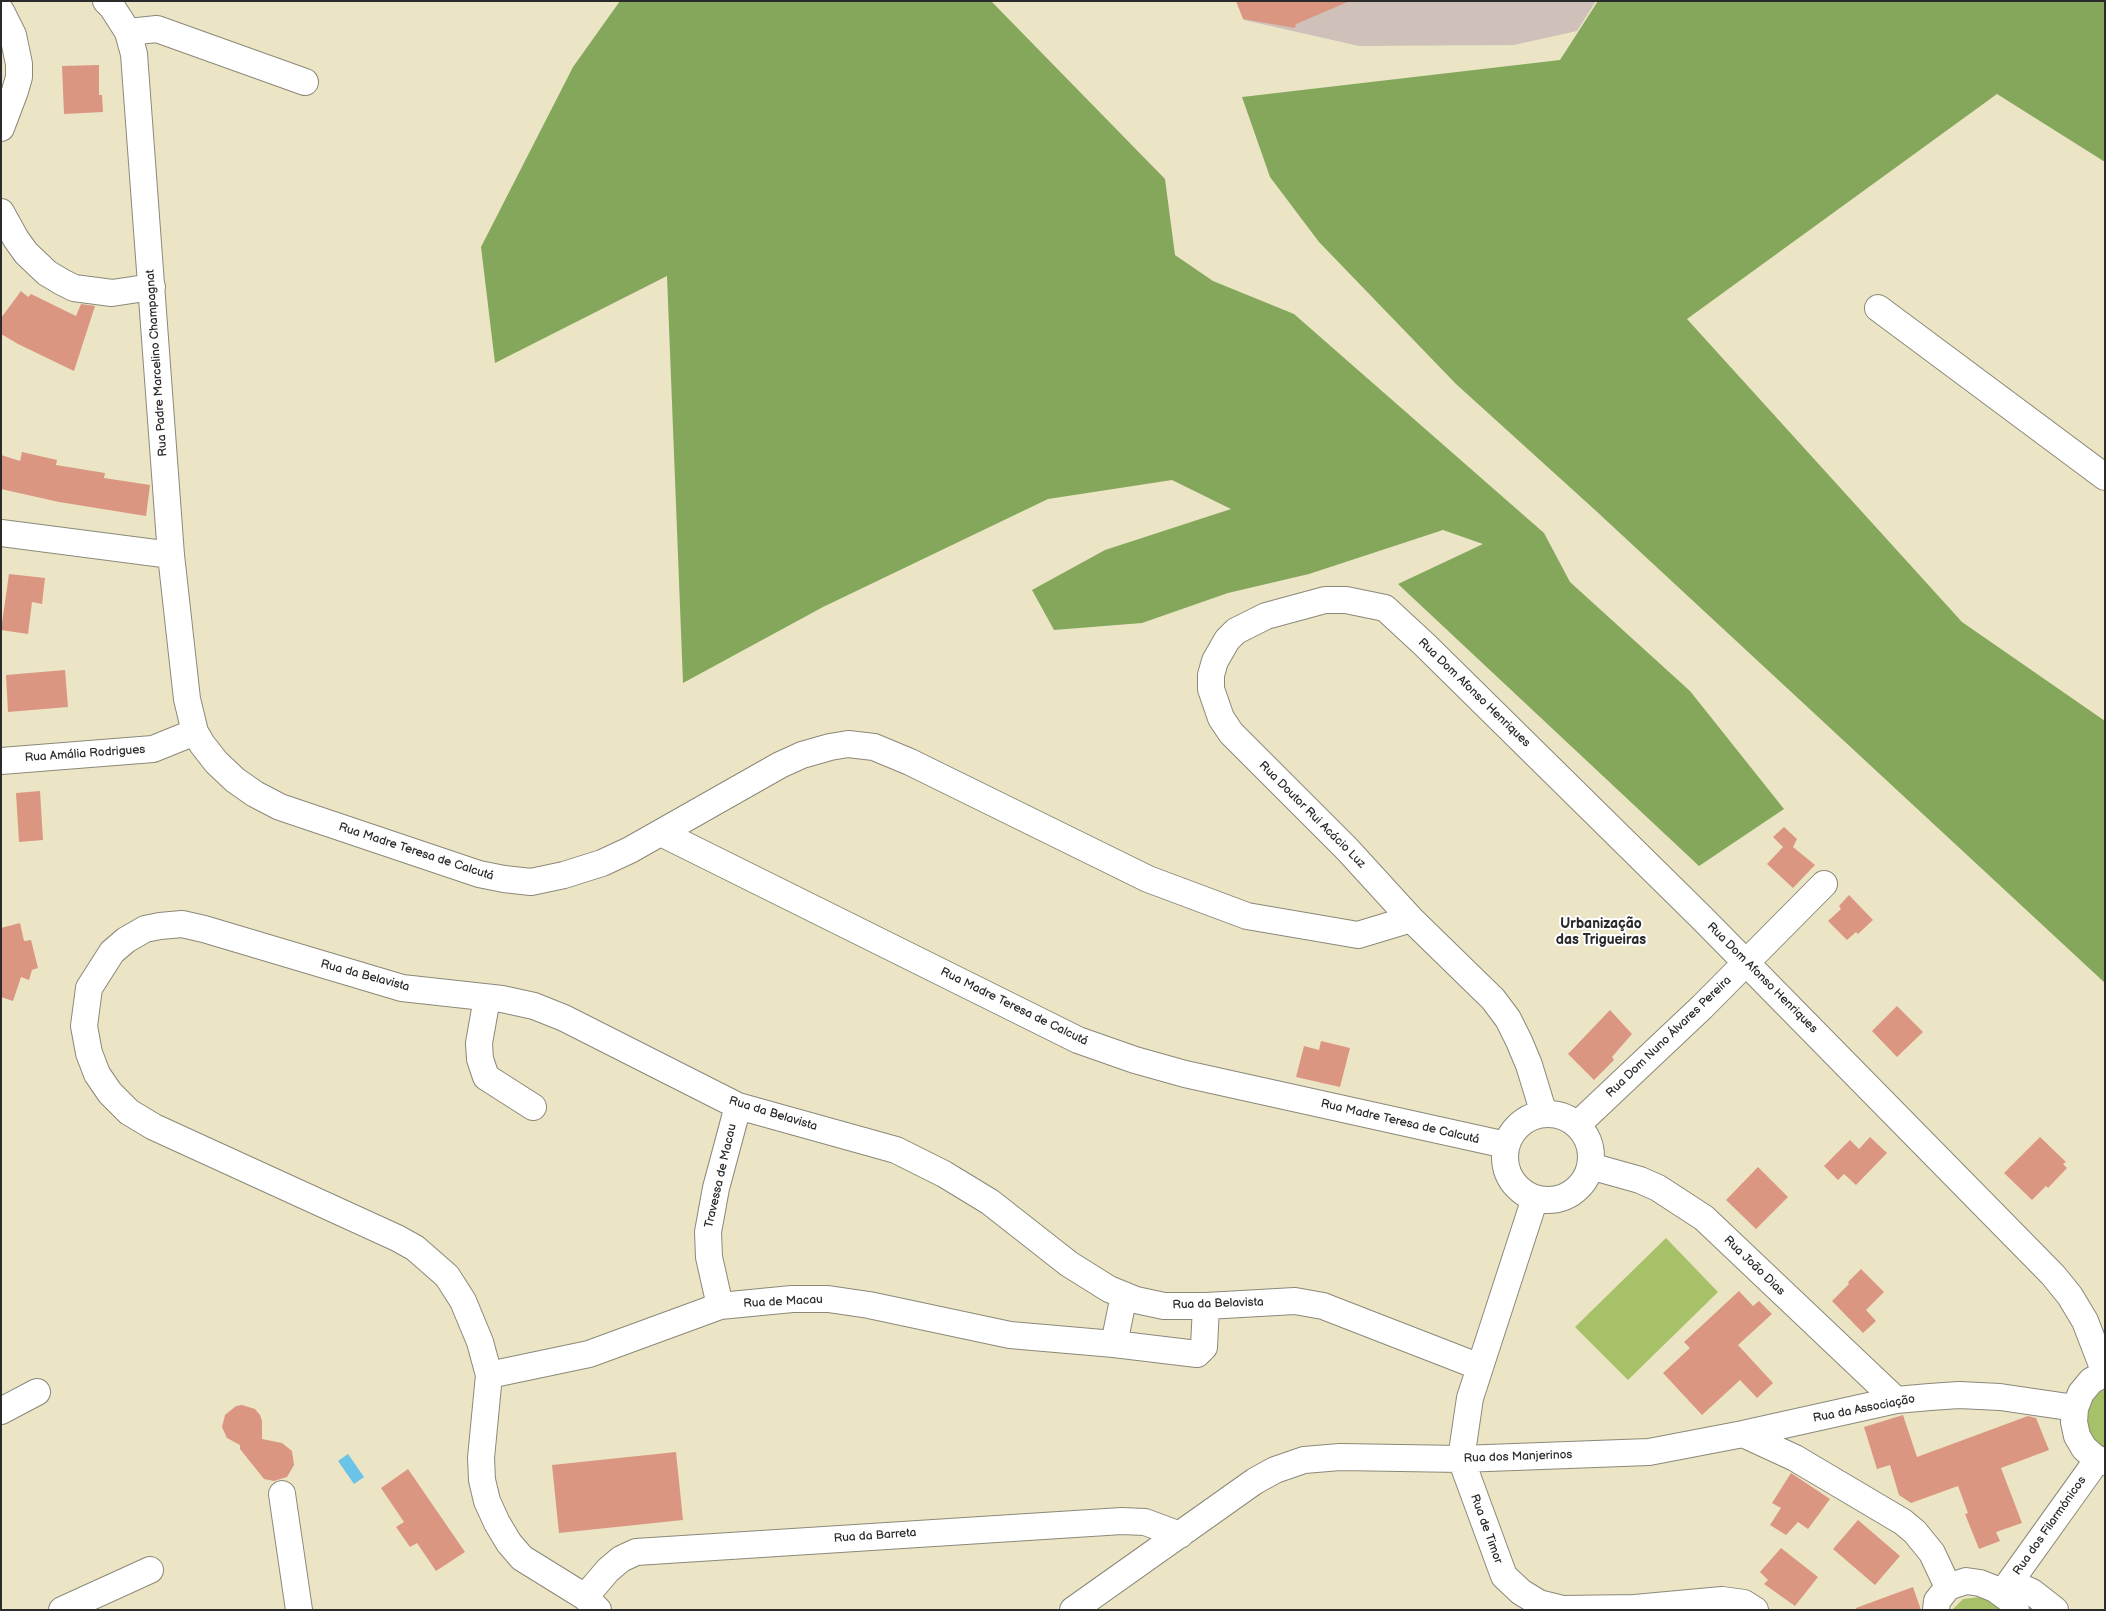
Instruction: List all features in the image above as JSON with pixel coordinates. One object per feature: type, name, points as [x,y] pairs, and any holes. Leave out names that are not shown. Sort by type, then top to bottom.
[{"type":"street","name":"Rua Padre Marcelino Champagnat","points":[[106,1],[128,32],[134,54],[171,555],[187,699],[195,732]]},
{"type":"street","points":[[1,11],[8,22],[17,49],[19,77],[1,128]]},
{"type":"street","points":[[128,32],[157,29],[306,82]]},
{"type":"street","points":[[1,212],[12,233],[26,253],[47,273],[74,288],[103,292],[152,287]]},
{"type":"street","points":[[1878,308],[2105,476]]},
{"type":"street","points":[[1,533],[171,555]]},
{"type":"street","name":"Rua Doutor Rui Acácio Luz","points":[[1385,608],[1346,600],[1325,600],[1266,616],[1236,631],[1227,640],[1215,661],[1211,689],[1221,718],[1231,733],[1347,849],[1411,919],[1492,998],[1508,1019],[1529,1065],[1544,1114]]},
{"type":"street","name":"Rua Dom Afonso Henriques","points":[[1385,608],[1432,652],[1746,963],[2053,1276],[2070,1296],[2085,1321],[2105,1373]]},
{"type":"street","name":"Rua Amália Rodrigues","points":[[1,761],[153,749],[195,732]]},
{"type":"street","name":"Rua Madre Teresa de Calcutá","points":[[195,732],[216,762],[235,780],[255,794],[280,807],[479,874],[504,879],[530,882],[564,876],[602,863],[661,833],[780,765],[802,755],[848,744],[874,747],[910,762],[1148,879],[1247,916],[1358,935],[1411,919]]},
{"type":"street","name":"Rua Madre Teresa de Calcutá","points":[[661,833],[1078,1040],[1135,1060],[1185,1074],[1506,1146]]},
{"type":"street","name":"Rua Dom Nuno Álvares Pereira","points":[[1577,1125],[1746,963],[1824,884]]},
{"type":"street","name":"Rua da Belavista","points":[[592,1604],[522,1558],[497,1523],[482,1480],[481,1458],[489,1375],[480,1342],[463,1301],[446,1276],[431,1260],[397,1238],[154,1127],[129,1112],[110,1093],[97,1074],[89,1053],[84,1026],[89,988],[112,952],[126,940],[145,929],[182,924],[402,988],[534,1006],[564,1018],[738,1106],[896,1150],[944,1174],[990,1202],[1069,1264],[1109,1289],[1124,1295],[1164,1306],[1206,1306],[1295,1301],[1323,1306],[1480,1367]]},
{"type":"street","points":[[486,998],[480,1043],[480,1059],[486,1077],[533,1108]]},
{"type":"street","name":"Travessa de Macau","points":[[720,1306],[709,1257],[708,1232],[716,1188],[738,1106]]},
{"type":"street","points":[[1544,1114],[1556,1114],[1568,1118],[1577,1125],[1586,1137],[1591,1151],[1590,1166],[1585,1179],[1576,1190],[1563,1197],[1549,1200],[1535,1198],[1523,1193],[1513,1184],[1506,1172],[1504,1159],[1511,1133],[1531,1117],[1544,1114]]},
{"type":"street","name":"Rua João Dias","points":[[1590,1166],[1640,1180],[1658,1188],[1704,1218],[1896,1400]]},
{"type":"street","points":[[1461,1459],[1470,1398],[1535,1198]]},
{"type":"street","points":[[1114,1344],[1124,1295]]},
{"type":"street","name":"Rua de Macau","points":[[489,1375],[589,1354],[720,1306],[792,1299],[828,1299],[869,1305],[1010,1335],[1114,1344],[1197,1354],[1204,1347],[1206,1306]]},
{"type":"street","points":[[2101,1461],[2084,1448],[2077,1436],[2074,1422],[2075,1408],[2081,1393],[2091,1381],[2105,1373]]},
{"type":"street","points":[[1,1411],[37,1392]]},
{"type":"street","name":"Rua da Associação","points":[[1743,1434],[1896,1400],[1959,1395],[2000,1397],[2075,1408]]},
{"type":"street","points":[[1743,1434],[1795,1458],[1903,1522],[1915,1532],[1932,1552],[1948,1587]]},
{"type":"street","name":"Rua dos Manjerinos","points":[[1073,1610],[1255,1481],[1275,1470],[1304,1460],[1340,1457],[1461,1459],[1649,1452],[1743,1434]]},
{"type":"street","name":"Rua de Timor","points":[[1461,1459],[1504,1576],[1521,1592],[1539,1603],[1564,1609],[1636,1609],[1722,1600],[1744,1603],[1755,1610]]},
{"type":"street","name":"Rua dos Filarmónicos","points":[[2009,1595],[2101,1461]]},
{"type":"street","points":[[282,1494],[299,1610]]},
{"type":"street","name":"Rua da Barreta","points":[[592,1604],[608,1570],[621,1559],[636,1552],[1122,1521],[1145,1522],[1180,1535]]},
{"type":"street","points":[[62,1610],[150,1570]]},
{"type":"street","points":[[1936,1610],[1937,1601],[1948,1587],[1966,1581],[1987,1585],[2009,1595],[2032,1592],[2055,1610]]},
{"type":"shaded area","points":[[1236,1],[1596,1],[1577,31],[1514,45],[1359,46],[1244,20]]},
{"type":"green space","points":[[620,1],[991,1],[1165,179],[1175,255],[1213,281],[1294,314],[1544,533],[1570,582],[1690,691],[1784,809],[1699,866],[1398,584],[1483,544],[1443,530],[1309,574],[1228,593],[1142,623],[1054,630],[1032,590],[1105,550],[1231,509],[1172,480],[1048,499],[823,607],[683,683],[667,276],[495,363],[481,247],[573,67]]},
{"type":"green space","points":[[1598,1],[2105,1],[2105,162],[1997,94],[1687,319],[1962,622],[2105,721],[2105,983],[1595,510],[1456,384],[1319,242],[1270,177],[1242,97],[1560,60]]},
{"type":"green space","points":[[1666,1238],[1718,1292],[1628,1380],[1575,1327]]},
{"type":"green space","points":[[2105,1388],[2105,1449],[2097,1443],[2090,1433],[2087,1421],[2088,1409],[2093,1398]]},
{"type":"green space","points":[[1989,1596],[2005,1610],[1952,1610],[1963,1599]]},
{"type":"water","points":[[348,1454],[364,1477],[354,1484],[338,1461]]},
{"type":"building","points":[[1236,1],[1350,1],[1296,24],[1295,28],[1243,19]]},
{"type":"building","points":[[99,65],[99,95],[102,95],[103,112],[64,114],[62,66]]},
{"type":"building","points":[[21,291],[28,297],[31,294],[76,316],[81,304],[95,306],[74,371],[1,334],[1,318]]},
{"type":"building","points":[[22,452],[57,460],[56,465],[105,473],[104,478],[150,485],[146,516],[59,502],[1,489],[1,455],[20,461]]},
{"type":"building","points":[[9,574],[45,578],[42,604],[32,602],[28,634],[1,630]]},
{"type":"building","points":[[65,670],[68,707],[8,712],[6,675]]},
{"type":"building","points":[[40,791],[43,840],[19,842],[16,793]]},
{"type":"building","points":[[1784,827],[1797,839],[1793,847],[1815,865],[1793,888],[1767,864],[1783,847],[1773,837]]},
{"type":"building","points":[[1849,895],[1873,920],[1858,934],[1856,932],[1847,940],[1828,921],[1841,909],[1839,906]]},
{"type":"building","points":[[20,923],[24,941],[31,940],[38,968],[32,970],[29,980],[21,977],[13,1001],[1,997],[1,928]]},
{"type":"building","points":[[1897,1006],[1923,1032],[1897,1057],[1872,1031]]},
{"type":"building","points":[[1610,1010],[1632,1034],[1612,1057],[1614,1060],[1594,1080],[1568,1054]]},
{"type":"building","points":[[1321,1041],[1350,1048],[1340,1087],[1296,1077],[1304,1046],[1319,1050]]},
{"type":"building","points":[[1870,1137],[1887,1153],[1856,1185],[1844,1174],[1838,1180],[1824,1166],[1850,1140],[1859,1149]]},
{"type":"building","points":[[2040,1137],[2066,1162],[2063,1164],[2067,1168],[2048,1188],[2046,1186],[2032,1200],[2004,1173]]},
{"type":"building","points":[[1758,1167],[1788,1197],[1756,1229],[1726,1200]]},
{"type":"building","points":[[1861,1269],[1884,1292],[1866,1310],[1876,1321],[1863,1333],[1832,1301]]},
{"type":"building","points":[[1739,1291],[1753,1306],[1759,1301],[1772,1314],[1738,1345],[1773,1383],[1757,1398],[1740,1380],[1702,1415],[1663,1373],[1690,1348],[1684,1342]]},
{"type":"building","points":[[242,1405],[255,1409],[260,1415],[262,1439],[282,1443],[292,1451],[294,1465],[287,1477],[274,1481],[264,1479],[240,1449],[240,1445],[227,1438],[222,1427],[225,1415],[236,1406]]},
{"type":"building","points":[[1903,1415],[1917,1457],[2028,1416],[2036,1418],[2049,1450],[2001,1468],[2022,1523],[1996,1532],[2000,1541],[1979,1549],[1965,1514],[1968,1513],[1958,1486],[1911,1503],[1899,1495],[1890,1465],[1877,1469],[1864,1427]]},
{"type":"building","points":[[676,1452],[683,1520],[559,1533],[552,1465]]},
{"type":"building","points":[[408,1469],[465,1552],[436,1571],[417,1543],[410,1547],[396,1527],[404,1522],[381,1488]]},
{"type":"building","points":[[1791,1473],[1830,1499],[1808,1529],[1798,1522],[1786,1535],[1770,1525],[1781,1508],[1772,1503]]},
{"type":"building","points":[[1858,1520],[1900,1556],[1875,1585],[1833,1549]]},
{"type":"building","points":[[1781,1548],[1818,1577],[1795,1606],[1764,1584],[1768,1580],[1760,1572]]},
{"type":"building","points":[[1913,1587],[1921,1610],[1856,1610],[1856,1608]]},
{"type":"district","name":"Urbanização das Trigueiras","points":[[1601,932]]}]
